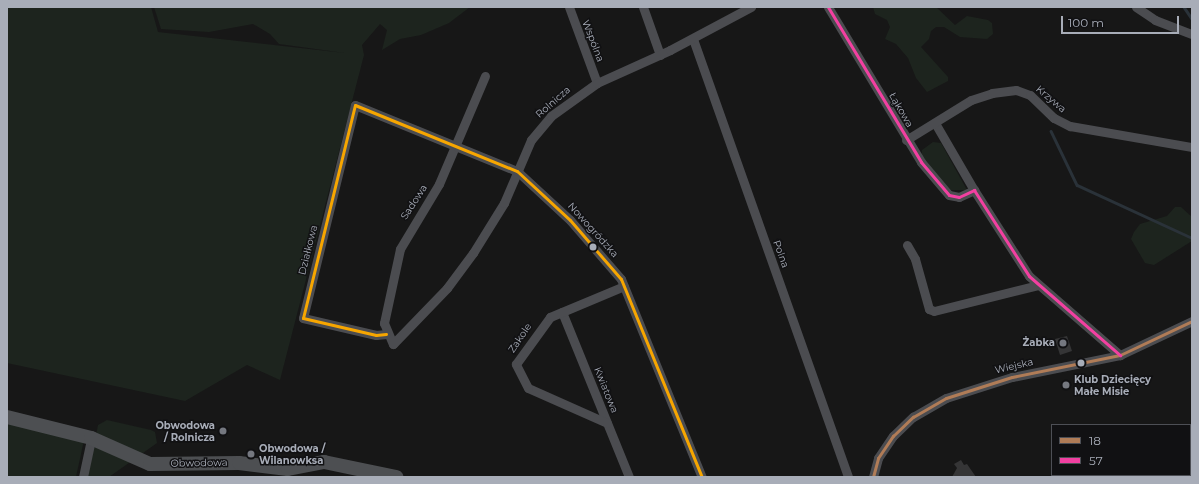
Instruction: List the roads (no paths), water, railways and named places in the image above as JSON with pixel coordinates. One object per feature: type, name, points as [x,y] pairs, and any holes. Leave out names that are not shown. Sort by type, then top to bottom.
[{"type":"main road","name":"Obwodowa","points":[[7,417],[91,438],[150,464],[239,463],[288,469],[324,462],[396,477]]},
{"type":"street","name":"Wspólna","points":[[569,7],[597,83]]},
{"type":"street","points":[[643,7],[660,55]]},
{"type":"street","name":"Rolnicza","points":[[386,334],[393,344],[457,275],[498,215],[531,140],[546,121],[597,83],[693,39],[751,7]]},
{"type":"street","name":"Łąkowa","points":[[828,7],[906,140],[949,195],[959,197],[974,190]]},
{"type":"street","points":[[1136,7],[1155,20],[1192,34]]},
{"type":"street","name":"Polna","points":[[693,39],[848,477]]},
{"type":"street","name":"Sadowa","points":[[386,334],[384,323],[400,250],[439,184],[485,76]]},
{"type":"street","name":"Krzywa","points":[[906,140],[980,97],[1016,90],[1030,95],[1054,118],[1070,126],[1192,147]]},
{"type":"street","name":"Nowogródzka","points":[[356,105],[517,171],[570,220],[616,272],[624,286],[702,477]]},
{"type":"street","name":"Działkowa","points":[[356,105],[303,318],[376,335],[386,334]]},
{"type":"street","points":[[935,123],[1012,255],[1038,285],[1120,355]]},
{"type":"street","points":[[907,245],[915,259],[929,309],[934,311],[1038,285]]},
{"type":"street","name":"Zakole","points":[[607,423],[528,388],[517,371],[518,359],[543,323],[562,312],[624,286]]},
{"type":"street","name":"Kwiatowa","points":[[562,312],[629,477]]},
{"type":"street","name":"Wiejska","points":[[873,477],[878,458],[893,436],[913,417],[946,398],[1005,379],[1120,355],[1192,321]]},
{"type":"street","points":[[83,477],[91,438]]},
{"type":"waterway","points":[[1184,7],[1192,19]]},
{"type":"waterway","points":[[1051,131],[1077,185],[1192,238]]},
{"type":"place","name":"Żabka","points":[[1063,343]]},
{"type":"place","name":"Klub Dziecięcy Małe Misie","points":[[1066,385]]},
{"type":"place","name":"Obwodowa / Rolnicza","points":[[223,431]]},
{"type":"place","name":"Obwodowa / Wilanowksa","points":[[251,454]]}]
